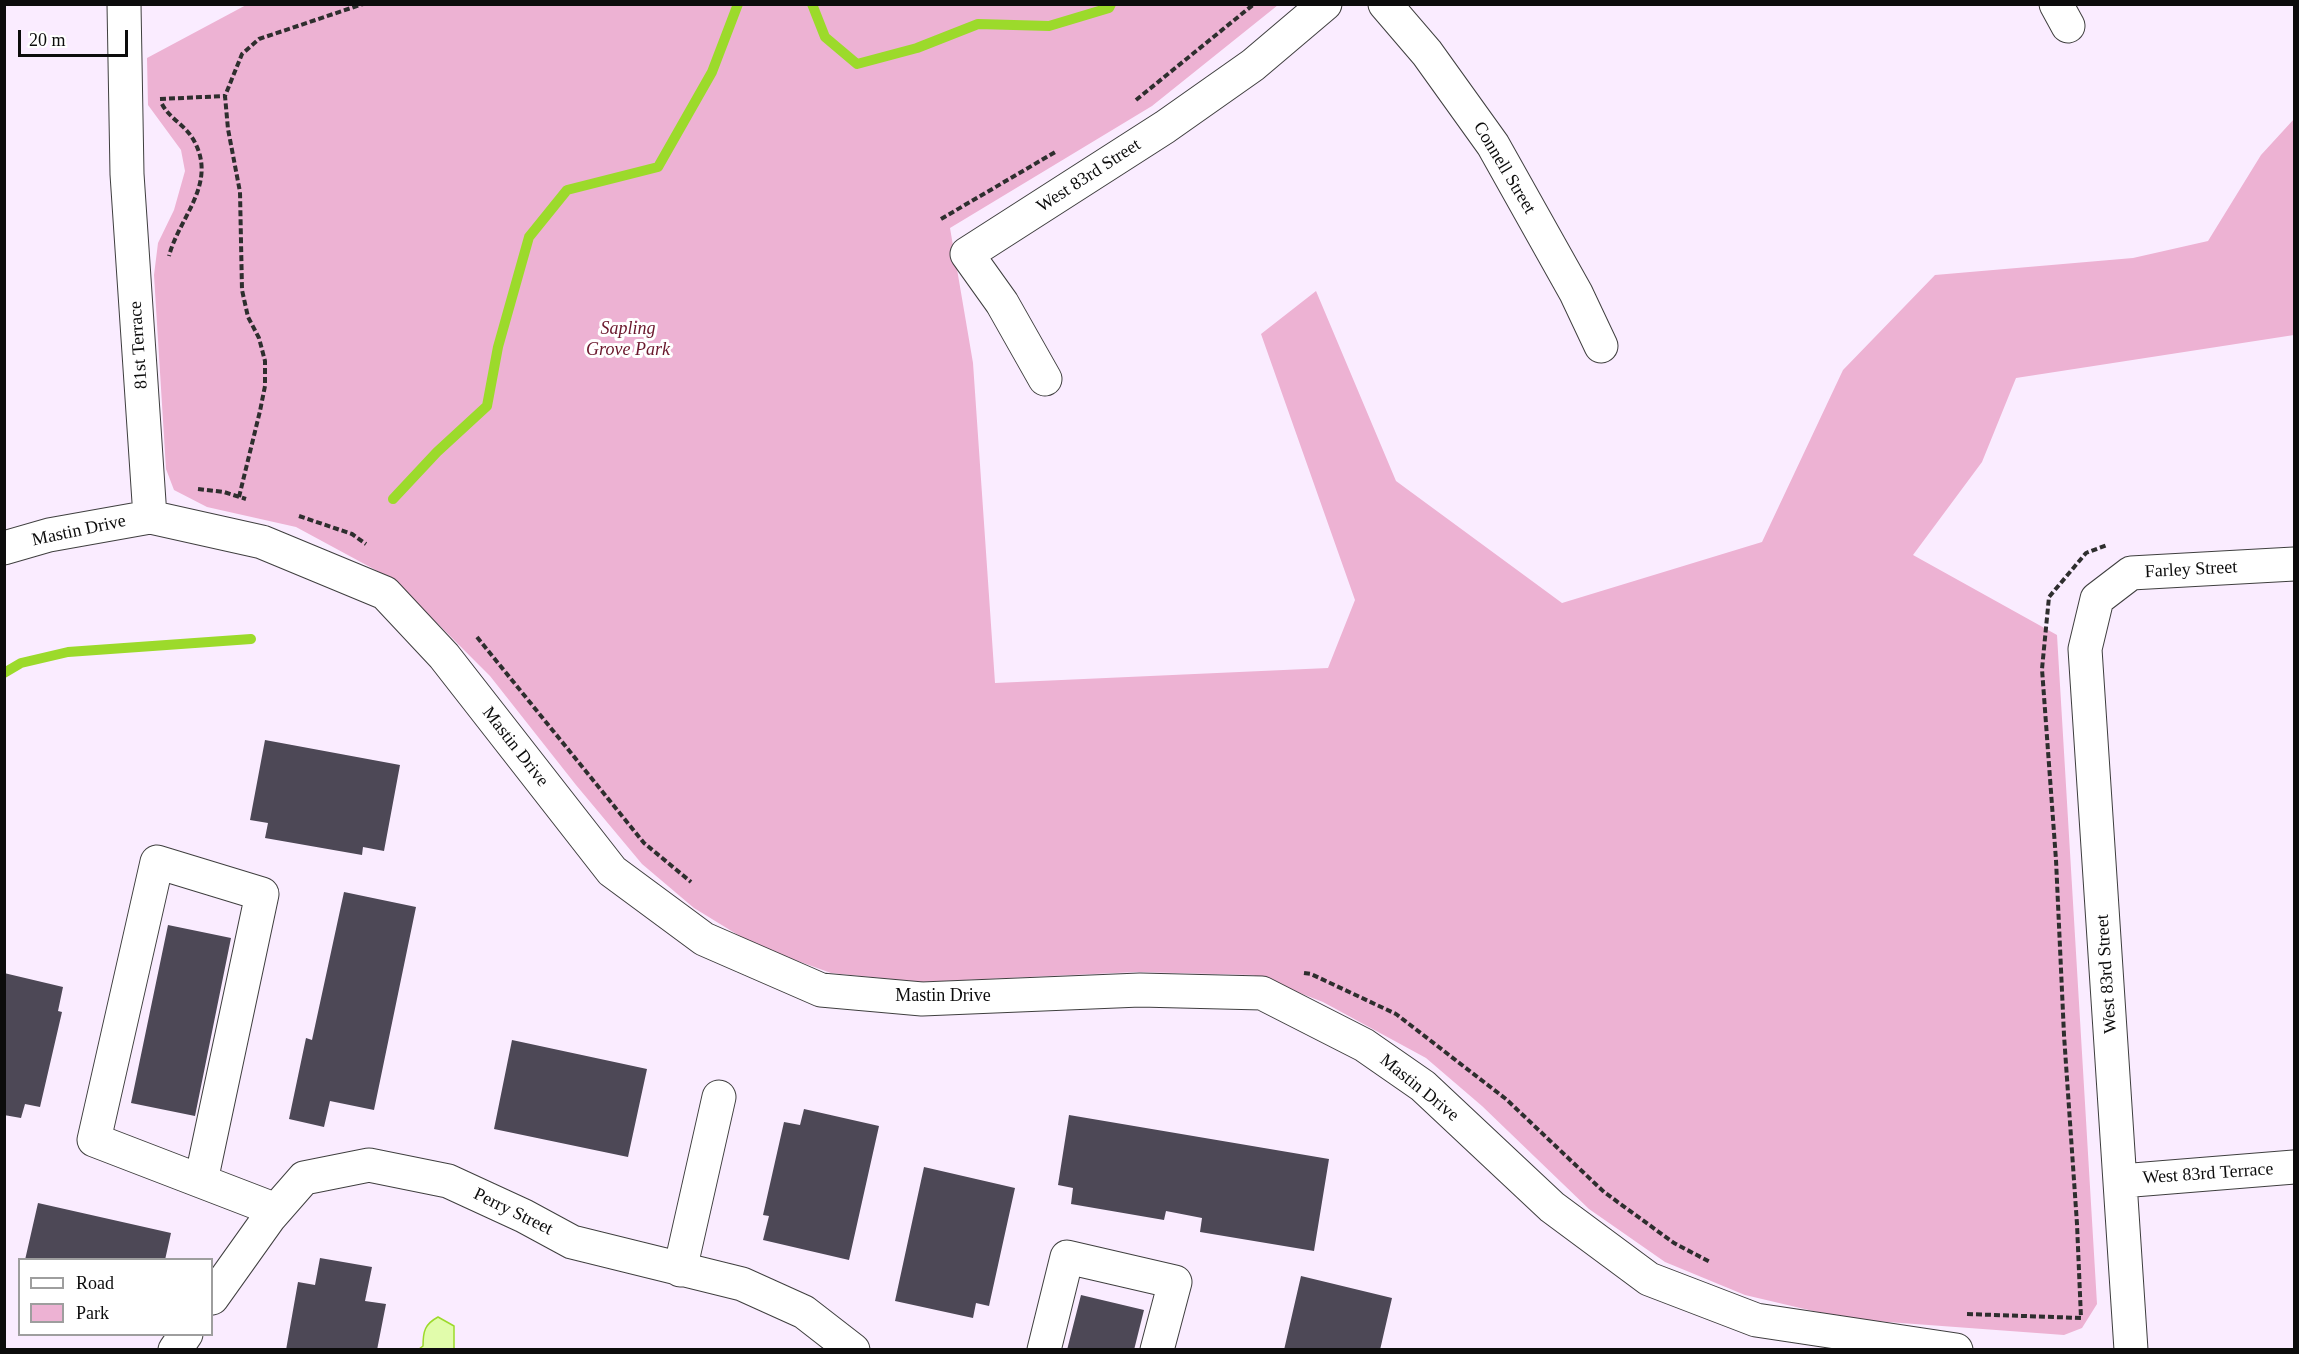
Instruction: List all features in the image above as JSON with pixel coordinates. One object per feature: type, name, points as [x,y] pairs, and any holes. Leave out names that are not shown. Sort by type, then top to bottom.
[{"type":"street","name":"81st Terrace","points":[[124,4],[127,174],[150,517]]},
{"type":"street","name":"West 83rd Street","points":[[1045,379],[1002,303],[967,254],[1165,127],[1253,65],[1325,4]]},
{"type":"street","name":"Connell Street","points":[[1384,4],[1426,53],[1493,145],[1576,293],[1601,346]]},
{"type":"street","name":"Mastin Drive","points":[[4,548],[49,535],[150,517],[262,542],[385,593],[444,656],[612,871],[704,939],[821,990],[922,999],[1140,990],[1262,993],[1364,1045],[1423,1086],[1552,1207],[1649,1279],[1756,1320],[1956,1350]]},
{"type":"street","name":"Farley Street","points":[[2097,599],[2131,573],[2295,564]]},
{"type":"street","name":"West 83rd Street","points":[[2097,599],[2085,649],[2131,1350]]},
{"type":"street","points":[[201,1181],[262,894],[157,862],[94,1140],[276,1210]]},
{"type":"street","points":[[680,1270],[719,1097]]},
{"type":"street","name":"Perry Street","points":[[213,1297],[276,1210],[304,1178],[369,1165],[448,1181],[524,1216],[572,1242],[742,1284],[804,1312],[853,1350]]},
{"type":"street","name":"West 83rd Terrace","points":[[2121,1181],[2295,1167]]},
{"type":"street","points":[[1044,1350],[1067,1257],[1175,1282],[1158,1350]]},
{"type":"street","points":[[176,1350],[185,1336]]},
{"type":"path","points":[[239,497],[265,386],[265,360],[259,338],[248,316],[242,290],[240,192],[228,129],[225,96],[242,54],[259,39],[363,4]]},
{"type":"path","points":[[1129,106],[1254,4]]},
{"type":"path","points":[[169,262],[170,254],[197,195],[202,166],[192,138],[164,108],[160,99],[225,96]]},
{"type":"path","points":[[941,219],[1062,148]]},
{"type":"path","points":[[193,488],[224,492],[250,501]]},
{"type":"path","points":[[292,514],[352,534],[369,547]]},
{"type":"path","points":[[1960,1314],[2081,1318],[2056,860],[2042,669],[2049,597],[2086,553],[2110,544]]},
{"type":"path","points":[[474,634],[644,843],[695,886]]},
{"type":"path","points":[[1299,972],[1311,974],[1396,1014],[1506,1099],[1604,1192],[1674,1243],[1713,1264]]},
{"type":"green space","name":"Sapling Grove Park","points":[[248,4],[1278,5],[1152,106],[950,228],[973,363],[995,683],[1328,668],[1355,600],[1261,334],[1316,291],[1396,481],[1562,603],[1762,542],[1843,370],[1935,275],[2133,258],[2208,241],[2261,155],[2294,119],[2294,335],[2016,378],[1982,462],[1913,555],[2057,635],[2097,1304],[2082,1328],[2064,1335],[1847,1319],[1745,1295],[1665,1262],[1589,1209],[1482,1106],[1426,1058],[1323,1002],[1253,975],[1137,972],[921,982],[831,973],[756,946],[694,908],[642,864],[490,676],[394,580],[296,527],[207,507],[174,490],[166,469],[154,275],[158,243],[174,210],[185,171],[181,150],[148,105],[147,58]]},
{"type":"shaded area","points":[[438,1317],[454,1326],[454,1349],[419,1349],[423,1346],[426,1328]]},
{"type":"building","points":[[265,740],[400,765],[384,851],[363,847],[362,855],[265,838],[268,823],[250,820]]},
{"type":"building","points":[[344,892],[416,907],[374,1110],[330,1101],[324,1127],[289,1119],[306,1038],[312,1040]]},
{"type":"building","points":[[168,925],[231,938],[195,1116],[131,1103]]},
{"type":"building","points":[[4,973],[63,987],[58,1011],[62,1012],[40,1107],[25,1104],[21,1118],[4,1115]]},
{"type":"building","points":[[512,1040],[647,1069],[628,1157],[494,1129]]},
{"type":"building","points":[[804,1109],[879,1126],[849,1260],[763,1240],[769,1216],[763,1215],[784,1122],[800,1125]]},
{"type":"building","points":[[1069,1115],[1329,1159],[1314,1251],[1200,1232],[1202,1218],[1166,1211],[1164,1220],[1071,1204],[1073,1188],[1058,1185]]},
{"type":"building","points":[[924,1167],[1015,1188],[989,1306],[976,1303],[973,1318],[895,1301]]},
{"type":"building","points":[[38,1203],[171,1233],[165,1258],[25,1258]]},
{"type":"building","points":[[320,1258],[372,1267],[365,1301],[386,1304],[377,1350],[286,1350],[298,1282],[315,1285]]},
{"type":"building","points":[[1301,1276],[1392,1298],[1380,1350],[1284,1350]]},
{"type":"building","points":[[1081,1295],[1144,1310],[1134,1350],[1067,1350]]},
{"type":"waterway","points":[[393,499],[437,452],[487,406],[498,347],[529,237],[567,190],[658,167],[712,72],[738,4]]},
{"type":"waterway","points":[[812,4],[825,37],[857,64],[917,48],[978,24],[1049,26],[1109,8],[1111,4]]},
{"type":"waterway","points":[[4,673],[21,663],[68,652],[251,639]]}]
